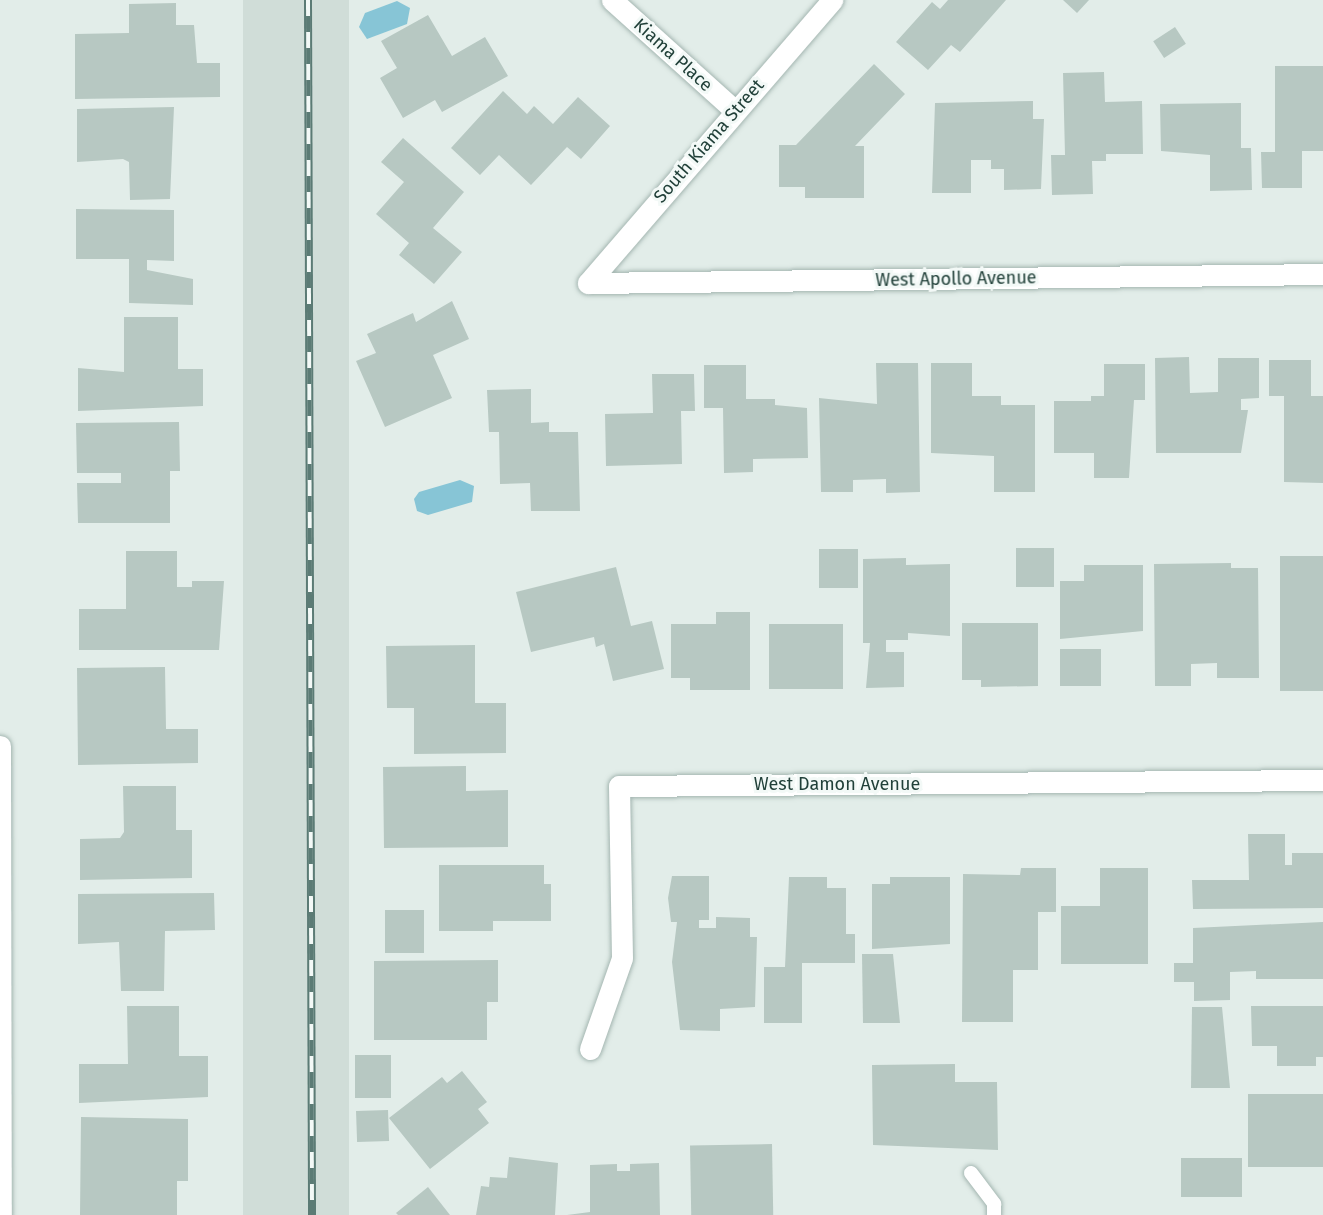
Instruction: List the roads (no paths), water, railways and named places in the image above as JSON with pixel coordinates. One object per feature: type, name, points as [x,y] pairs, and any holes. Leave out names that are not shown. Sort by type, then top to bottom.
[{"type":"street","name":"Kiama Place","points":[[612,0],[734,110]]},
{"type":"street","name":"South Kiama Street","points":[[588,283],[734,110],[832,0]]},
{"type":"street","name":"West Apollo Avenue","points":[[588,283],[1323,274]]},
{"type":"street","points":[[0,746],[1,1215]]},
{"type":"street","name":"West Damon Avenue","points":[[590,1049],[622,958],[619,786],[1323,780]]},
{"type":"lane","points":[[971,1173],[994,1204],[995,1215]]},
{"type":"water","points":[[397,1],[410,8],[407,24],[367,39],[359,27],[365,13]]},
{"type":"water","points":[[460,480],[474,486],[472,502],[428,515],[417,511],[414,499],[419,492]]},
{"type":"railway","points":[[308,0],[312,1215]]}]
